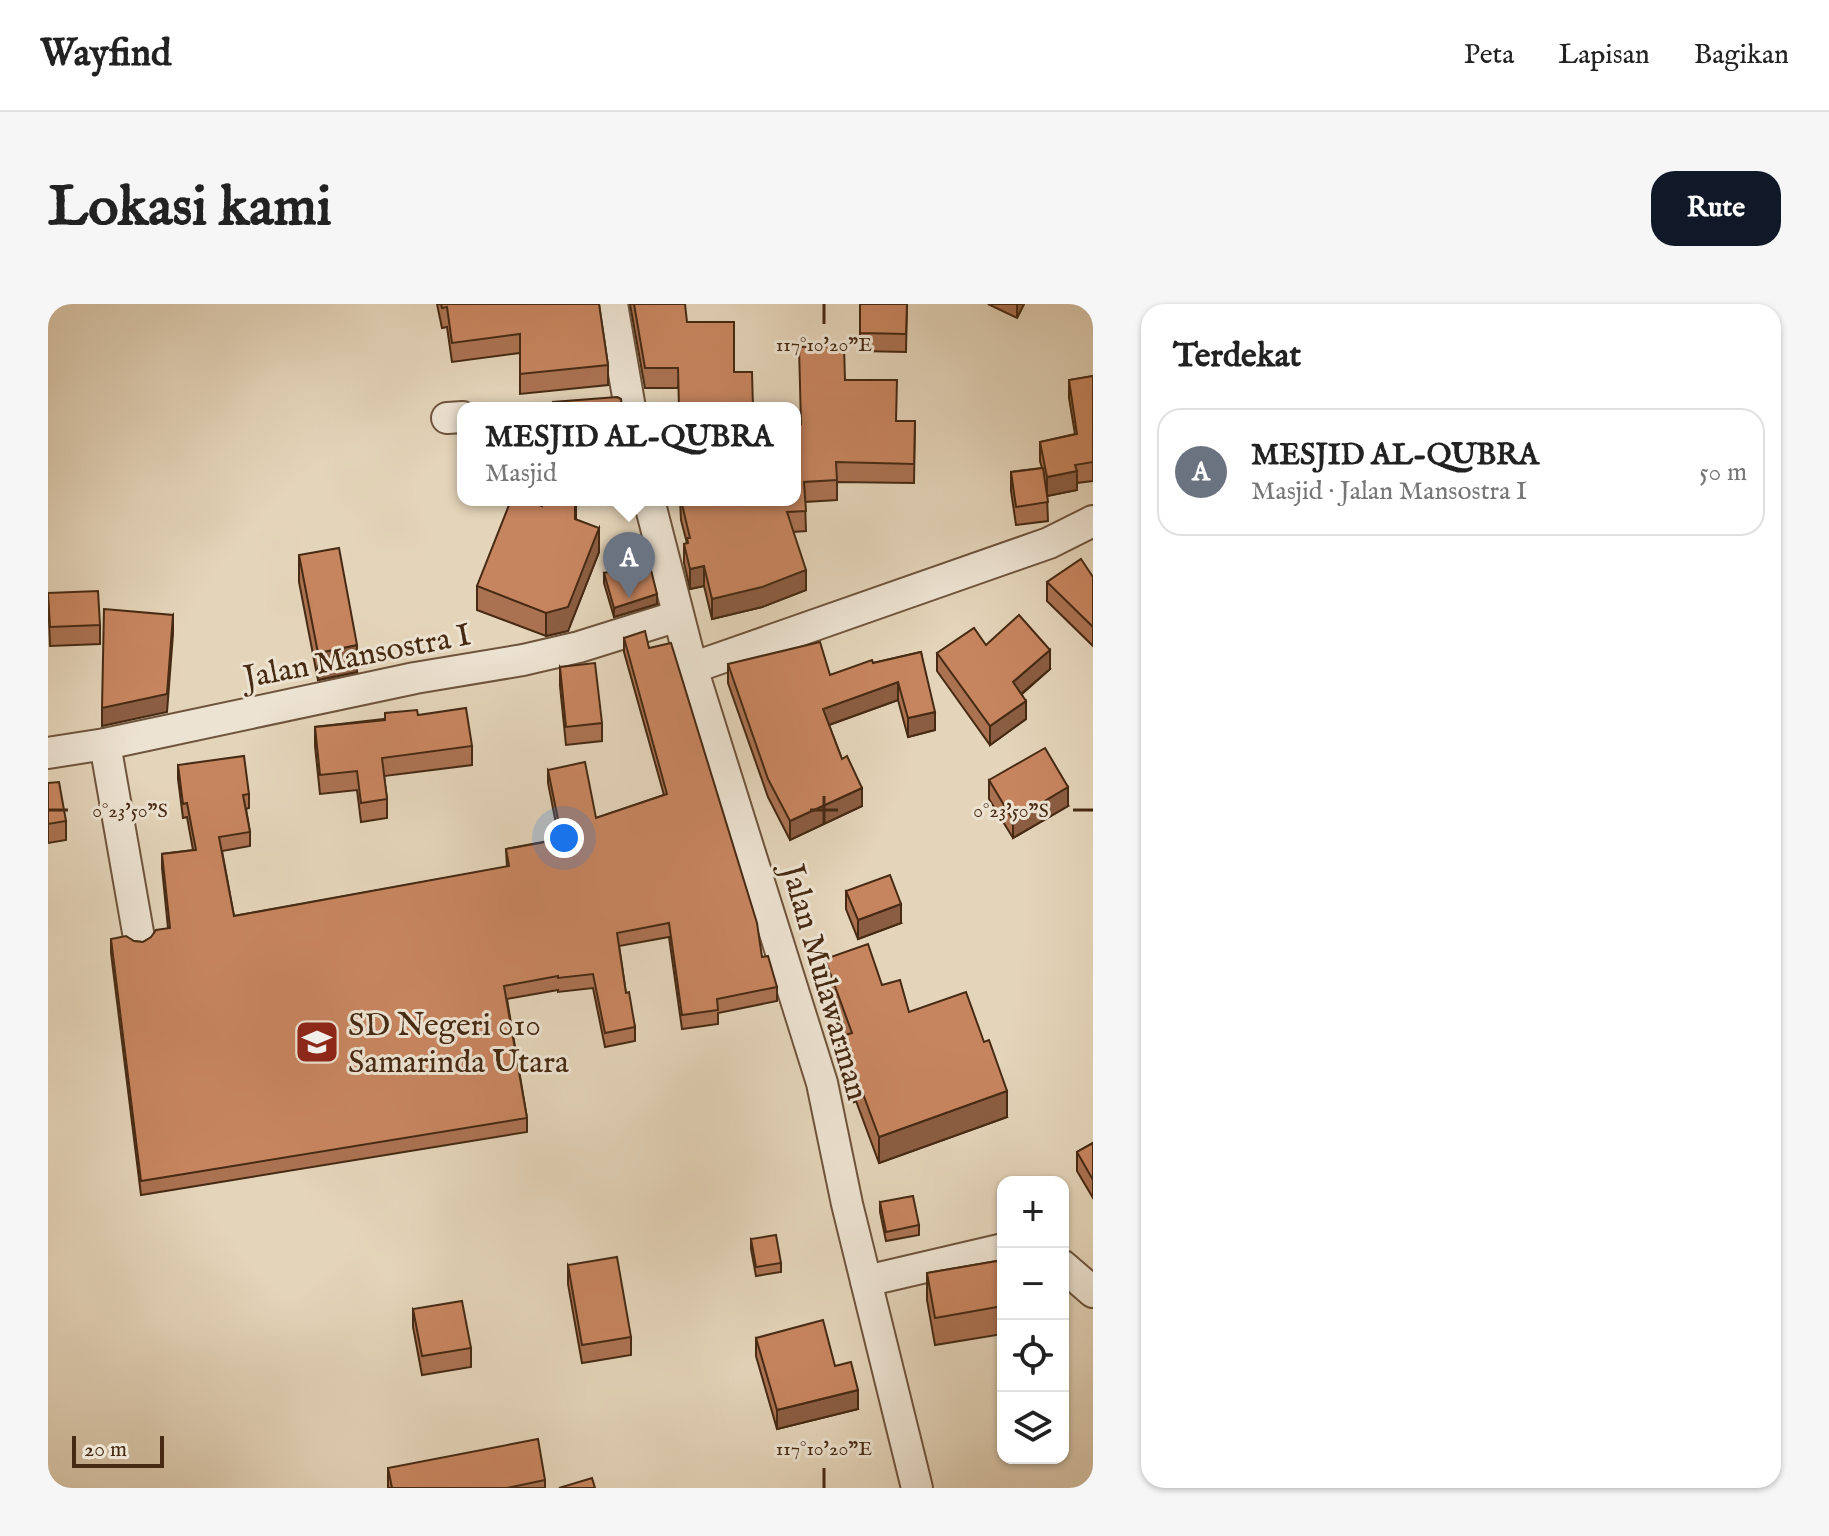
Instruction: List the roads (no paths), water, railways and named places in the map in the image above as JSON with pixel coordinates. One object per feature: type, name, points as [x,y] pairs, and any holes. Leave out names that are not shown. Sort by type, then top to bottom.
[{"type":"street","points":[[612,304],[619,402]]},
{"type":"street","name":"Jalan Mulawarman","points":[[650,506],[692,668],[822,1083],[917,1488]]},
{"type":"street","points":[[692,668],[1049,543],[1093,521]]},
{"type":"street","name":"Jalan Mansostra I","points":[[48,753],[579,647],[678,616]]},
{"type":"street","points":[[105,744],[139,938]]},
{"type":"street","points":[[866,1281],[997,1250]]},
{"type":"street","points":[[1069,1271],[1093,1292]]},
{"type":"place","name":"MESJID AL-QUBRA","points":[[629,598]]},
{"type":"place","name":"SD Negeri 010 Samarinda Utara","points":[[317,1042]]}]
